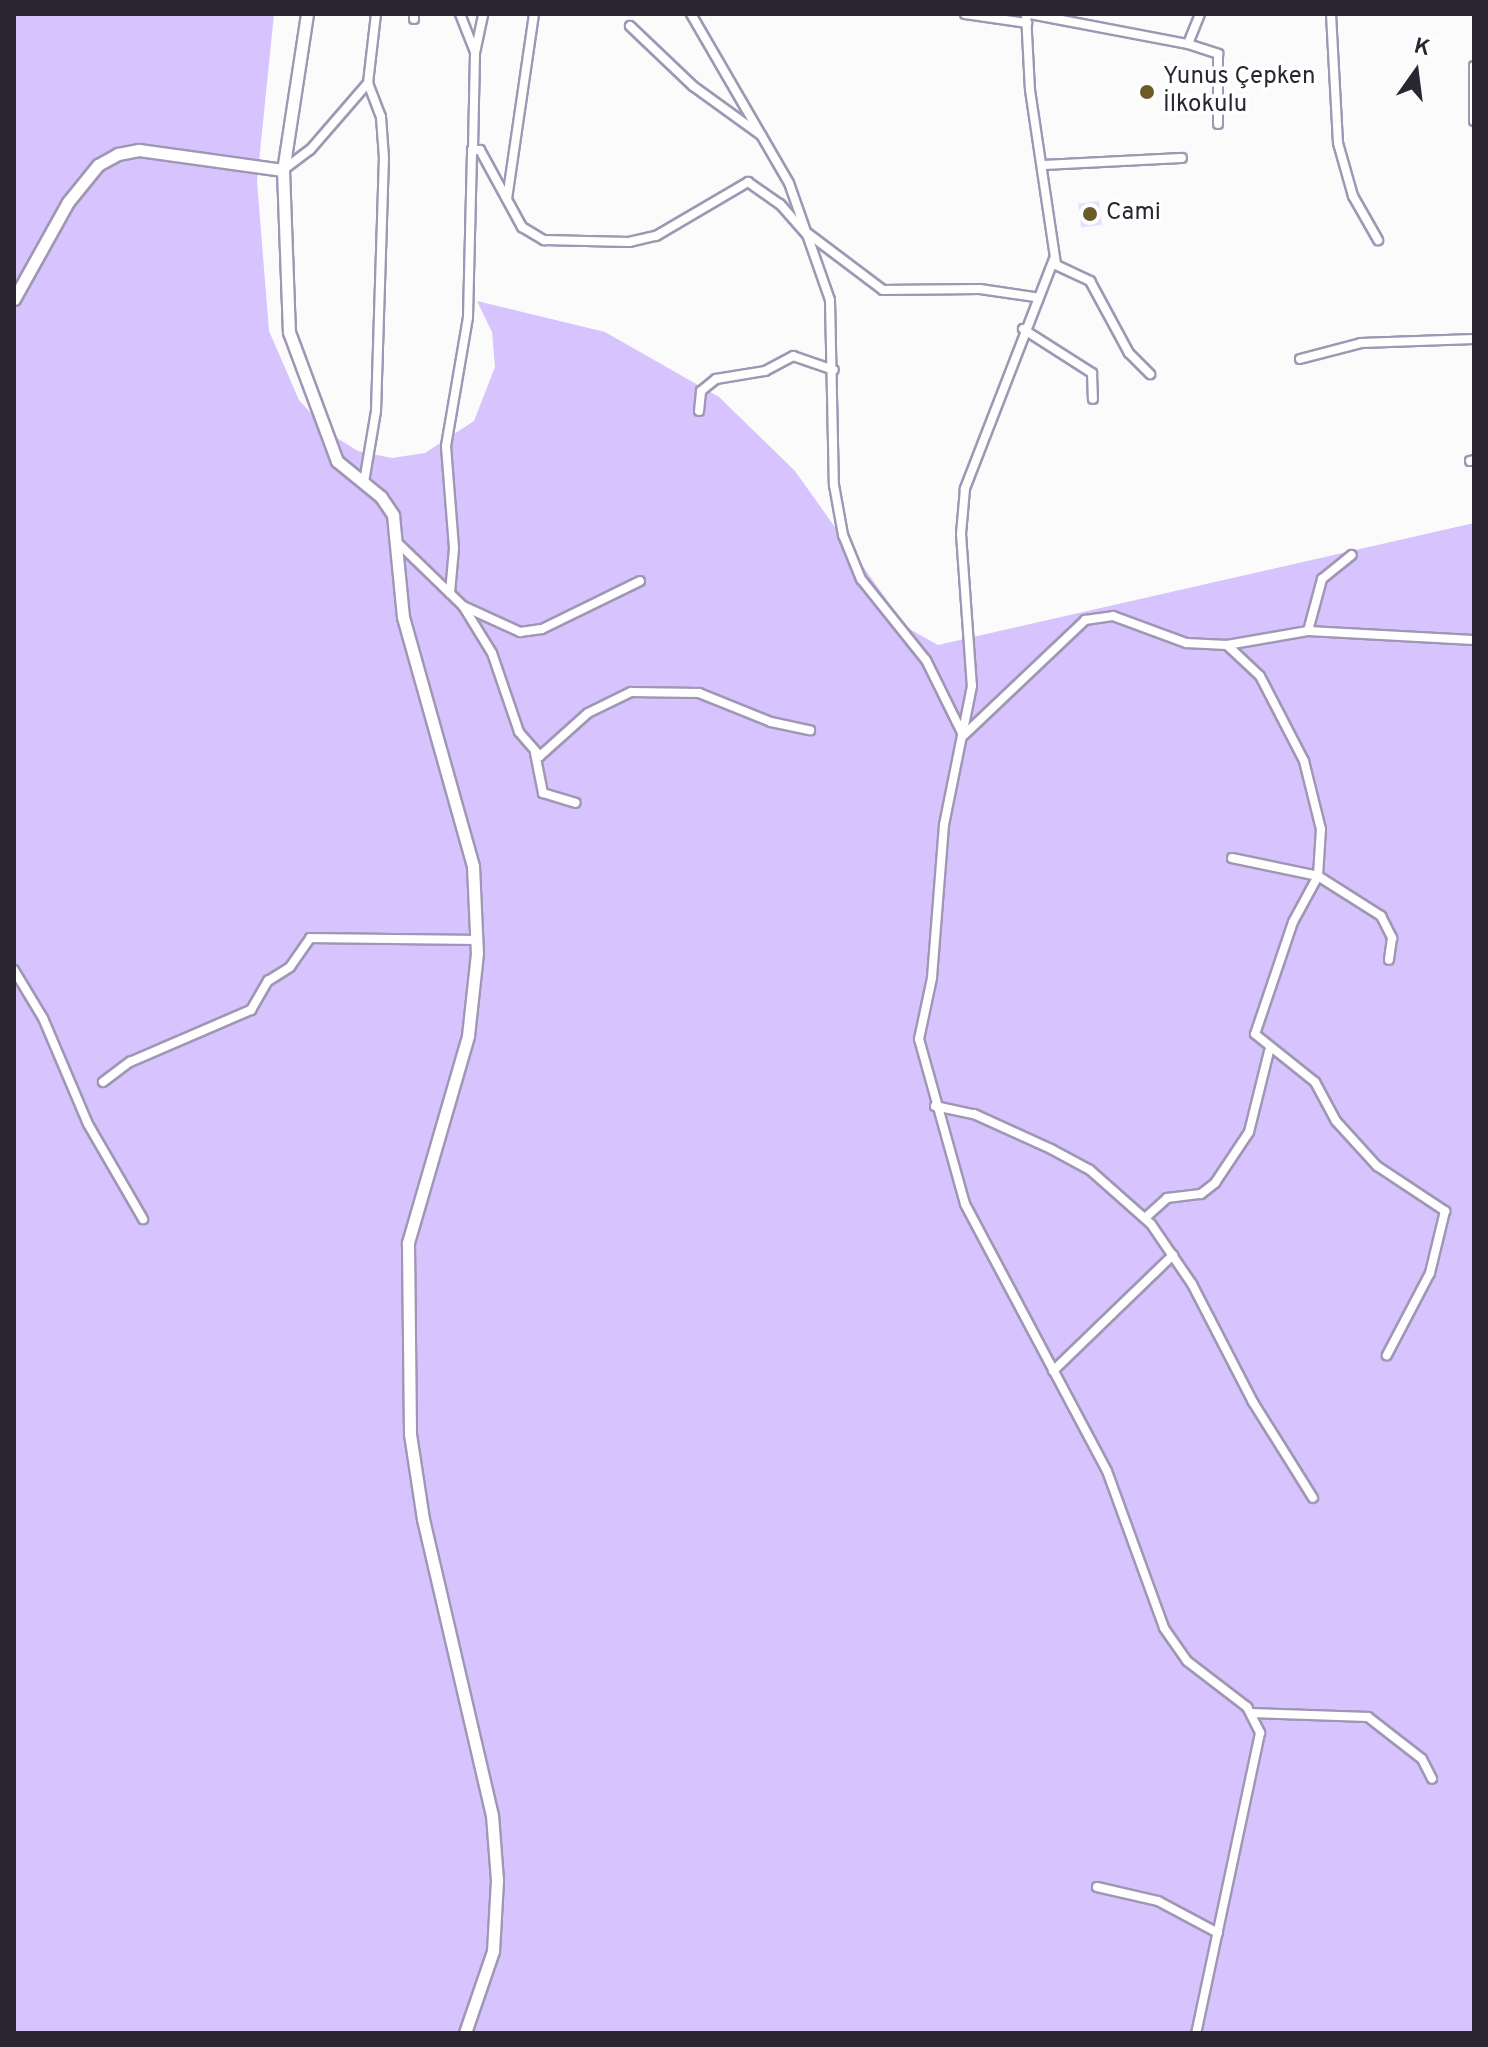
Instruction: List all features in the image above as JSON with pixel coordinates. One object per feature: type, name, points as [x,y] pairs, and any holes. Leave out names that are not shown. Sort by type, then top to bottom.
[{"type":"street","points":[[307,14],[283,170],[289,332],[337,461],[364,482],[393,515],[400,545],[403,617],[473,866],[476,940],[468,1036],[408,1243],[410,1434],[423,1519],[492,1815],[497,1880],[493,1951],[465,2033]]},
{"type":"street","points":[[364,482],[376,411],[384,158],[381,117],[368,83],[376,14]]},
{"type":"street","points":[[460,14],[475,53]]},
{"type":"street","points":[[450,593],[454,548],[446,446],[468,317],[475,53],[483,14]]},
{"type":"street","points":[[507,200],[534,14]]},
{"type":"street","points":[[691,14],[764,138],[807,234],[830,300],[834,370],[834,485],[843,535],[861,579],[926,660],[964,736]]},
{"type":"street","points":[[965,14],[1028,17],[1188,44],[1218,54],[1218,124]]},
{"type":"street","points":[[1188,44],[1200,14]]},
{"type":"street","points":[[1331,14],[1338,143],[1353,196],[1378,240]]},
{"type":"street","points":[[1028,17],[1054,259],[1064,273],[1090,281],[1129,353],[1150,374]]},
{"type":"street","points":[[630,26],[693,86],[764,138]]},
{"type":"street","points":[[1474,66],[1474,121]]},
{"type":"street","points":[[14,299],[68,202],[98,165],[118,154],[139,150],[283,170],[310,150],[368,83]]},
{"type":"street","points":[[473,149],[522,227],[544,240],[629,242],[656,236],[748,182],[780,204],[807,234],[883,290],[980,289],[1035,297]]},
{"type":"street","points":[[1043,165],[1182,158]]},
{"type":"street","points":[[1054,259],[1035,297],[965,489],[961,534],[972,686],[944,825],[932,978],[919,1039],[935,1106],[965,1204],[1107,1471],[1164,1628],[1187,1661],[1251,1713],[1261,1746],[1228,1860],[1218,1933],[1196,2033]]},
{"type":"street","points":[[1023,329],[1092,373],[1093,399]]},
{"type":"street","points":[[1300,359],[1361,343],[1474,339]]},
{"type":"street","points":[[699,411],[701,391],[716,379],[765,371],[793,356],[834,370]]},
{"type":"street","points":[[400,545],[463,606],[481,628],[507,708],[535,753],[543,793],[576,803]]},
{"type":"street","points":[[1308,631],[1322,579],[1352,555]]},
{"type":"street","points":[[463,606],[483,619],[531,632],[640,581]]},
{"type":"street","points":[[964,736],[1085,620],[1113,616],[1186,643],[1227,645],[1308,631],[1474,640]]},
{"type":"street","points":[[1227,645],[1260,676],[1304,761],[1321,829],[1318,876],[1254,1024],[1269,1051],[1315,1082],[1336,1121],[1377,1166],[1445,1211],[1430,1273],[1387,1355]]},
{"type":"street","points":[[535,753],[547,754],[562,732],[631,692],[699,693],[771,722],[810,730]]},
{"type":"street","points":[[1232,858],[1318,876],[1381,916],[1392,938],[1389,960]]},
{"type":"street","points":[[103,1082],[130,1062],[251,1010],[268,981],[290,967],[310,938],[476,940]]},
{"type":"street","points":[[14,970],[43,1018],[88,1124],[143,1219]]},
{"type":"street","points":[[1145,1218],[1167,1198],[1201,1194],[1215,1183],[1249,1132],[1269,1051]]},
{"type":"street","points":[[935,1106],[974,1114],[1051,1149],[1090,1170],[1145,1218],[1173,1255],[1313,1498]]},
{"type":"street","points":[[1053,1371],[1173,1255]]},
{"type":"street","points":[[1251,1713],[1368,1717],[1422,1759],[1432,1779]]},
{"type":"street","points":[[1097,1887],[1158,1901],[1218,1933]]},
{"type":"shaded area","points":[[14,14],[274,14],[257,181],[269,331],[299,400],[329,433],[358,451],[392,458],[425,453],[474,421],[495,367],[492,332],[477,301],[605,332],[719,397],[795,471],[906,627],[938,645],[1474,523],[1474,2033],[14,2033]]},
{"type":"building","name":"Cami","points":[[1099,201],[1102,225],[1081,227],[1078,204]]},
{"type":"place","name":"Yunus Çepken İlkokulu","points":[[1147,92]]},
{"type":"place","name":"Cami","points":[[1090,214]]}]
